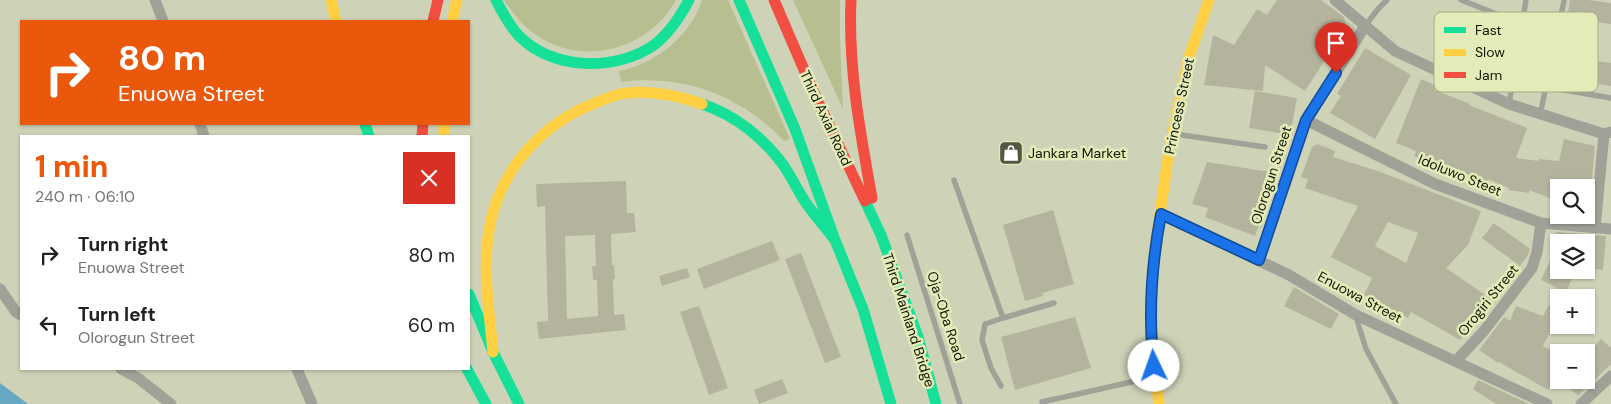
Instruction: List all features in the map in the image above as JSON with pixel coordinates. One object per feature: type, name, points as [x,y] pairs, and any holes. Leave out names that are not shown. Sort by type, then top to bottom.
[{"type":"main road","points":[[331,0],[336,20]]},
{"type":"main road","points":[[433,20],[438,0]]},
{"type":"main road","points":[[452,20],[457,0]]},
{"type":"main road","points":[[496,0],[503,15],[518,35],[532,46],[565,61],[598,64],[636,56],[656,44],[670,30],[682,14],[689,0]]},
{"type":"main road","points":[[739,0],[795,129],[835,240],[864,309],[891,404]]},
{"type":"main road","name":"Third Axial Road","points":[[774,0],[814,93],[880,233]]},
{"type":"main road","points":[[851,0],[850,54],[860,136],[880,233]]},
{"type":"main road","name":"Princess Street","points":[[1159,404],[1153,356],[1152,291],[1155,247],[1172,134],[1189,57],[1209,0]]},
{"type":"main road","points":[[493,352],[487,256],[491,220],[505,181],[529,146],[549,128],[569,114],[595,102],[620,94],[672,94],[730,116],[756,135],[782,163],[808,205],[835,240]]},
{"type":"main road","name":"Third Mainland Bridge","points":[[880,233],[918,337],[936,404]]},
{"type":"main road","points":[[470,296],[493,352],[519,404]]},
{"type":"main road","points":[[469,370],[486,404]]},
{"type":"street","points":[[155,0],[163,20]]},
{"type":"street","points":[[1335,0],[1395,51],[1434,69]]},
{"type":"street","name":"Olorogun Street","points":[[1259,260],[1306,120],[1366,26]]},
{"type":"street","points":[[1483,92],[1509,104],[1608,133],[1595,228]]},
{"type":"street","name":"Idoluwo Steet","points":[[1306,120],[1435,184],[1541,223],[1611,229]]},
{"type":"street","name":"Enuowa Street","points":[[1161,214],[1290,275],[1356,315],[1547,404]]},
{"type":"street","name":"Orogiri Street","points":[[1456,361],[1482,332],[1532,268],[1537,252],[1541,223]]},
{"type":"street","points":[[0,289],[16,312],[20,314]]},
{"type":"street","points":[[123,370],[138,378],[171,404]]},
{"type":"street","points":[[297,370],[312,404]]},
{"type":"street","points":[[1581,404],[1611,376]]},
{"type":"lane","points":[[1366,26],[1387,0]]},
{"type":"lane","points":[[1461,0],[1492,12]]},
{"type":"lane","points":[[1562,12],[1564,1]]},
{"type":"lane","points":[[1509,104],[1511,92]]},
{"type":"lane","points":[[1540,114],[1545,92]]},
{"type":"lane","points":[[1576,92],[1611,98]]},
{"type":"lane","points":[[1172,134],[1265,147]]},
{"type":"lane","points":[[954,180],[1003,318]]},
{"type":"lane","name":"Oja-Oba Road","points":[[907,235],[960,404]]},
{"type":"lane","points":[[1001,386],[991,368],[982,340],[985,324],[1054,303]]},
{"type":"lane","points":[[1356,315],[1366,349],[1396,404]]},
{"type":"lane","points":[[1042,402],[1156,376]]},
{"type":"green space","points":[[504,0],[676,0],[665,17],[633,41],[615,48],[576,51],[556,46],[538,36],[523,24]]},
{"type":"green space","points":[[702,0],[728,0],[790,139],[784,141],[749,111],[710,91],[667,81],[621,82],[619,71],[646,62],[670,46],[680,36],[697,13]]},
{"type":"green space","points":[[793,0],[840,0],[843,109]]},
{"type":"water","points":[[0,383],[28,404],[0,404]]},
{"type":"building","points":[[1277,0],[1321,0],[1344,17],[1347,30],[1336,46],[1334,46],[1305,91],[1265,65],[1263,91],[1204,85],[1213,35],[1234,45],[1257,9],[1267,15]]},
{"type":"building","points":[[1570,0],[1611,3],[1611,24],[1598,22],[1598,12],[1568,12]]},
{"type":"building","points":[[1365,48],[1411,75],[1375,139],[1330,113],[1341,96],[1337,94]]},
{"type":"building","points":[[1598,61],[1611,63],[1611,86],[1598,84]]},
{"type":"building","points":[[1421,79],[1434,85],[1434,92],[1440,92],[1527,128],[1516,158],[1559,161],[1564,139],[1595,146],[1592,179],[1550,179],[1550,198],[1529,190],[1529,193],[1508,190],[1509,188],[1488,179],[1486,185],[1470,179],[1472,176],[1450,167],[1429,159],[1428,162],[1414,156],[1416,151],[1396,143]]},
{"type":"building","points":[[1255,91],[1297,98],[1290,135],[1249,128]]},
{"type":"building","points":[[1317,144],[1335,151],[1333,157],[1378,171],[1481,211],[1468,245],[1446,268],[1491,299],[1460,340],[1411,312],[1408,318],[1364,295],[1372,278],[1331,257],[1358,206],[1305,188],[1308,179],[1301,177],[1312,147]],"holes":[[[1388,222],[1418,233],[1406,263],[1375,246]]]},
{"type":"building","points":[[1207,162],[1277,173],[1255,236],[1205,217],[1208,208],[1192,204]]},
{"type":"building","points":[[626,181],[627,213],[634,213],[636,232],[611,234],[612,265],[614,265],[615,279],[613,279],[614,315],[624,314],[626,330],[539,339],[537,322],[548,321],[545,206],[537,207],[536,184]],"holes":[[[595,235],[596,266],[592,266],[593,280],[597,280],[598,316],[567,319],[565,236]]]},
{"type":"building","points":[[1053,210],[1074,284],[1042,293],[1043,296],[1025,301],[1003,225]]},
{"type":"building","points":[[1494,223],[1530,249],[1520,266],[1482,238]]},
{"type":"building","points":[[1557,232],[1582,234],[1556,234]]},
{"type":"building","points":[[1595,235],[1606,236],[1603,270],[1595,269]]},
{"type":"building","points":[[772,241],[780,260],[704,289],[697,269]]},
{"type":"building","points":[[801,253],[841,357],[825,363],[785,259]]},
{"type":"building","points":[[1550,261],[1550,279],[1572,279],[1567,289],[1560,289],[1541,280]]},
{"type":"building","points":[[687,268],[690,277],[662,286],[659,276]]},
{"type":"building","points":[[1294,287],[1339,314],[1331,329],[1284,306]]},
{"type":"building","points":[[699,306],[728,388],[709,395],[680,312]]},
{"type":"building","points":[[1516,306],[1543,316],[1550,306],[1550,332],[1543,346],[1550,350],[1550,387],[1548,390],[1498,363],[1479,350],[1504,317],[1510,321]]},
{"type":"building","points":[[1075,317],[1091,368],[1015,390],[1001,337]]},
{"type":"building","points":[[1601,339],[1611,348],[1611,364],[1595,380],[1595,346]]},
{"type":"building","points":[[782,379],[788,393],[759,404],[754,390]]},
{"type":"building","points":[[1478,380],[1529,404],[1496,404],[1473,389]]},
{"type":"building","points":[[1570,389],[1585,389],[1578,396]]},
{"type":"traffic: fast","points":[[496,0],[515,32],[533,47],[549,56],[566,61],[585,63],[621,60],[638,54],[654,45],[674,24],[689,0]]},
{"type":"traffic: fast","points":[[739,0],[795,129],[835,240],[863,309],[891,404]]},
{"type":"traffic: fast","points":[[702,104],[737,121],[767,146],[784,166],[809,208],[835,240]]},
{"type":"traffic: fast","points":[[365,125],[369,135]]},
{"type":"traffic: fast","points":[[865,201],[881,235],[918,337],[936,404]]},
{"type":"traffic: fast","points":[[470,296],[493,352],[519,404]]},
{"type":"traffic: fast","points":[[468,370],[486,404]]},
{"type":"traffic: slow","points":[[331,0],[336,20]]},
{"type":"traffic: slow","points":[[452,20],[457,0]]},
{"type":"traffic: slow","points":[[1159,404],[1153,356],[1152,291],[1155,247],[1169,151],[1189,57],[1209,0]]},
{"type":"traffic: slow","points":[[493,352],[486,269],[488,236],[497,200],[516,164],[529,148],[559,122],[595,103],[617,95],[641,92],[651,93],[682,98],[702,104]]},
{"type":"traffic: slow","points":[[444,125],[444,135]]},
{"type":"traffic: jam","points":[[433,20],[438,0]]},
{"type":"traffic: jam","points":[[774,0],[814,93],[865,201]]},
{"type":"traffic: jam","points":[[851,0],[853,75],[859,124],[872,198]]},
{"type":"traffic: jam","points":[[422,135],[423,125]]},
{"type":"place","name":"Jankara Market","points":[[1011,153]]},
{"type":"route","points":[[1154,366],[1152,291],[1155,247],[1161,214],[1259,260],[1306,120],[1336,73]]}]
